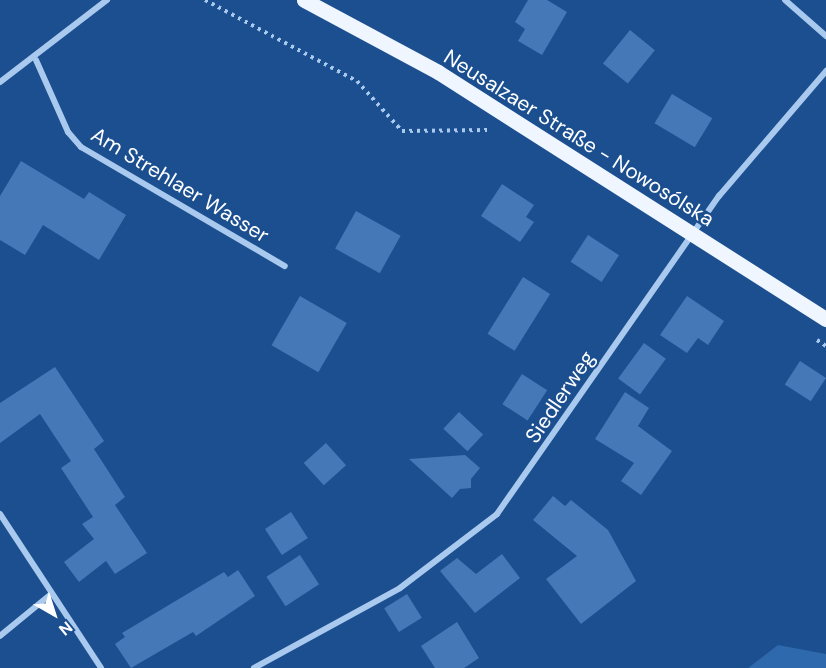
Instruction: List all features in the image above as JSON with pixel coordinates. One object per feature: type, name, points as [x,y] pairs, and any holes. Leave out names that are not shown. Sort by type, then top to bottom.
[{"type":"main road","name":"Neusalzaer Straße - Nowosólska","points":[[304,0],[438,72],[826,319]]},
{"type":"street","points":[[0,82],[36,60],[107,0]]},
{"type":"street","points":[[785,0],[826,36]]},
{"type":"street","name":"Am Strehlaer Wasser","points":[[36,60],[68,132],[81,147],[285,266]]},
{"type":"street","name":"Siedlerweg","points":[[254,668],[399,588],[497,514],[692,233],[826,71]]},
{"type":"street","points":[[0,514],[50,595],[101,668]]},
{"type":"street","points":[[0,636],[50,595]]},
{"type":"path","points":[[205,0],[357,81],[402,131],[497,133]]},
{"type":"path","points":[[807,334],[826,346]]},
{"type":"shaded area","points":[[778,645],[826,654],[826,668],[748,668]]},
{"type":"building","points":[[528,0],[547,0],[567,12],[542,55],[518,41],[525,29],[515,22]]},
{"type":"building","points":[[630,30],[655,50],[628,84],[603,63]]},
{"type":"building","points":[[672,94],[712,118],[695,147],[654,123]]},
{"type":"building","points":[[21,161],[84,199],[89,192],[126,215],[99,260],[43,225],[25,255],[0,240],[0,196]]},
{"type":"building","points":[[502,184],[534,205],[526,217],[534,222],[520,242],[481,216]]},
{"type":"building","points":[[356,211],[401,236],[380,273],[335,249]]},
{"type":"building","points":[[588,235],[619,255],[602,282],[571,262]]},
{"type":"building","points":[[523,277],[550,294],[515,351],[487,334]]},
{"type":"building","points":[[300,296],[347,323],[318,372],[272,345]]},
{"type":"building","points":[[687,296],[724,321],[708,345],[698,338],[687,353],[660,335]]},
{"type":"building","points":[[644,343],[666,359],[640,394],[618,379]]},
{"type":"building","points":[[800,361],[826,378],[811,401],[785,384]]},
{"type":"building","points":[[55,367],[104,441],[94,449],[125,497],[115,505],[147,553],[115,574],[106,561],[79,582],[64,562],[94,539],[82,524],[93,517],[61,468],[71,461],[40,414],[0,443],[0,403]]},
{"type":"building","points":[[522,374],[547,390],[528,421],[502,404]]},
{"type":"building","points":[[625,392],[649,408],[638,426],[672,451],[641,495],[621,481],[634,463],[595,439]]},
{"type":"building","points":[[459,412],[483,435],[467,451],[443,429]]},
{"type":"building","points":[[326,443],[346,465],[324,485],[304,463]]},
{"type":"building","points":[[465,455],[480,468],[471,479],[471,488],[460,489],[452,498],[409,459]]},
{"type":"building","points":[[553,496],[565,506],[571,500],[608,530],[636,581],[581,624],[546,579],[577,556],[533,520]]},
{"type":"building","points":[[291,512],[308,538],[282,555],[265,529]]},
{"type":"building","points":[[502,554],[520,578],[475,613],[440,571],[457,558],[476,574]]},
{"type":"building","points":[[300,555],[319,584],[286,606],[266,577]]},
{"type":"building","points":[[238,570],[255,596],[196,636],[193,632],[131,668],[115,644],[125,637],[122,633],[224,572],[228,577]]},
{"type":"building","points":[[407,594],[422,618],[399,632],[384,608]]},
{"type":"building","points":[[457,622],[479,658],[464,668],[435,668],[421,646]]}]
